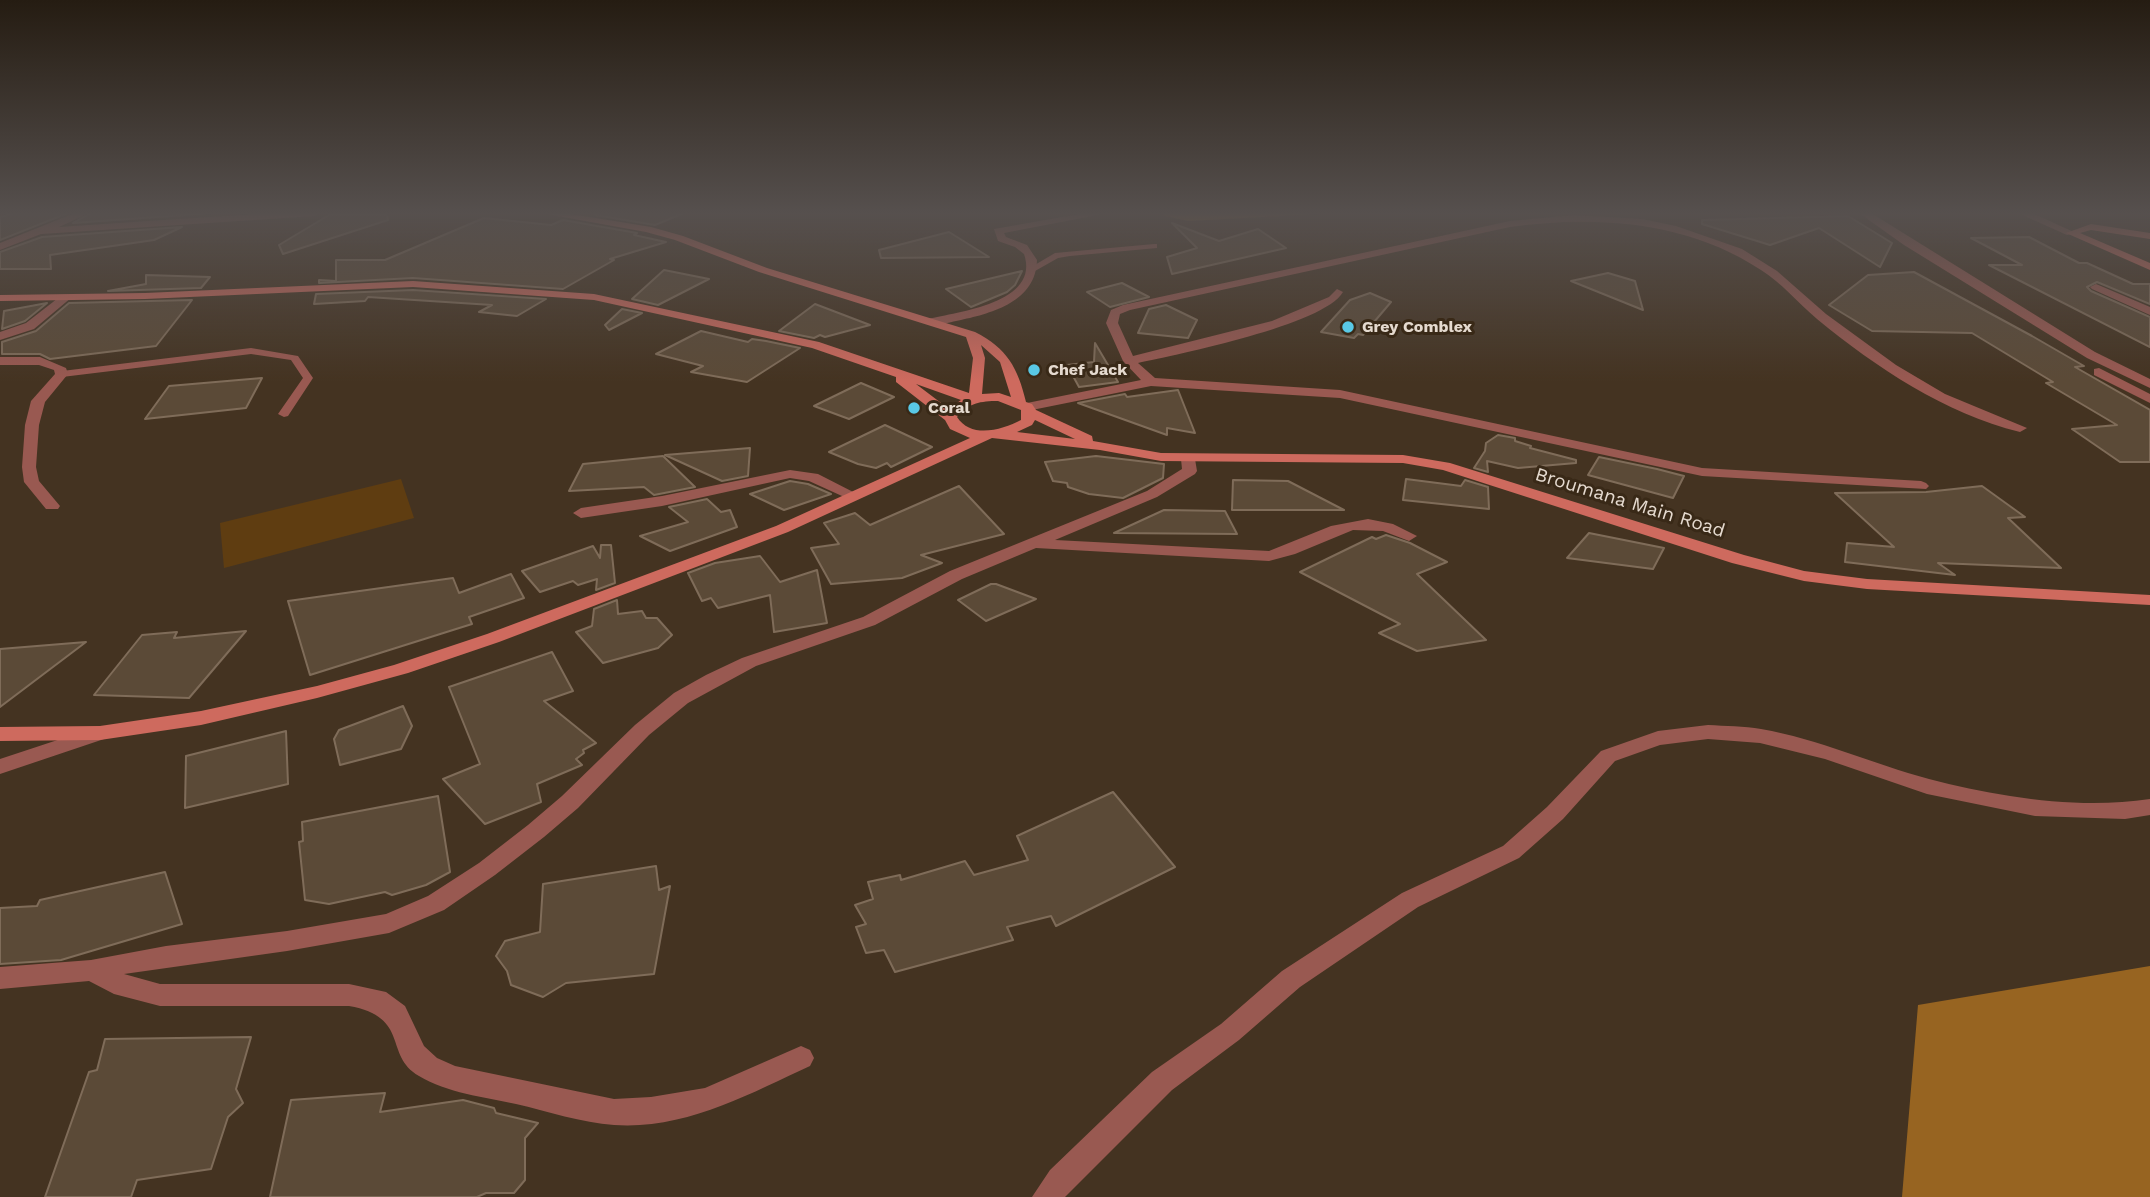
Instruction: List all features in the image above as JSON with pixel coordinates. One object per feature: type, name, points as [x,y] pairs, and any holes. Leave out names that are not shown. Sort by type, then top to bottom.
[{"type":"street","points":[[0,734],[100,733],[247,709],[401,668],[493,638],[769,534],[921,465],[1027,422],[1025,407],[1013,372],[1007,360],[992,347],[971,335],[762,269]]},
{"type":"street","points":[[1151,382],[1129,361],[1112,323],[1115,312],[1127,307],[1303,269]]},
{"type":"street","points":[[1767,269],[1822,317],[1919,386],[1948,403],[2020,428]]},
{"type":"street","points":[[1953,269],[2091,355],[2150,384]]},
{"type":"street","points":[[932,322],[980,311],[1009,300],[1024,284],[1032,270]]},
{"type":"street","name":"Broumana Main Road","points":[[0,298],[66,298],[413,284],[545,292],[623,302],[711,324],[815,345],[973,399],[999,397],[1025,407],[1100,446]]},
{"type":"street","points":[[2096,286],[2150,311]]},
{"type":"street","points":[[1129,361],[1276,324],[1333,299],[1337,292]]},
{"type":"street","points":[[0,336],[30,326],[66,298]]},
{"type":"street","points":[[950,416],[956,407],[973,399],[979,358],[971,335]]},
{"type":"street","points":[[2091,355],[2091,367],[2150,399]]},
{"type":"street","points":[[0,361],[40,361],[60,368],[62,374],[38,401],[32,425],[29,467],[32,482],[52,506]]},
{"type":"street","points":[[890,370],[950,416],[952,423],[960,429],[921,465]]},
{"type":"street","points":[[1025,407],[1151,382],[1340,394],[1702,472],[1921,486]]},
{"type":"street","name":"Broumana Main Road","points":[[960,429],[1188,459],[1403,459],[1445,466],[1738,559],[1804,576],[1867,584],[2150,600]]},
{"type":"street","points":[[0,978],[91,970],[166,956],[286,941],[389,923],[436,903],[487,869],[570,802],[642,730],[681,698],[735,668],[869,621],[956,575],[1153,494],[1189,471],[1188,459]]},
{"type":"street","points":[[581,513],[662,501],[790,474],[813,477],[853,496]]},
{"type":"street","points":[[1034,544],[1269,556],[1282,554],[1351,524],[1371,523],[1409,536]]},
{"type":"street","points":[[1047,1197],[1060,1180],[1162,1081],[1230,1032],[1291,979],[1410,900],[1510,852],[1555,813],[1608,756],[1658,737],[1708,732],[1760,736],[1829,753],[1927,786],[2035,808],[2125,811],[2150,807]]},
{"type":"street","points":[[0,767],[100,733]]},
{"type":"street","points":[[91,970],[123,986],[160,995],[349,995],[377,1000],[396,1014],[415,1054],[428,1067],[455,1078],[614,1112],[651,1110],[707,1100],[801,1058]]},
{"type":"lane","points":[[62,374],[251,351],[294,358],[308,378],[284,414]]},
{"type":"shaded area","points":[[401,479],[414,518],[224,568],[220,523]]},
{"type":"shaded area","points":[[2150,966],[2150,1197],[1902,1197],[1918,1005]]},
{"type":"building","points":[[336,269],[598,269],[563,289],[413,278],[319,283],[319,280],[336,281]]},
{"type":"building","points":[[1170,269],[1195,269],[1172,274]]},
{"type":"building","points":[[1997,269],[2100,269],[2133,284],[2150,284],[2150,304],[2097,282],[2087,287],[2150,317],[2150,347]]},
{"type":"building","points":[[664,270],[709,279],[658,305],[632,299]]},
{"type":"building","points":[[1022,271],[1015,285],[1007,292],[971,307],[946,289]]},
{"type":"building","points":[[1914,272],[2084,366],[2075,367],[2150,410],[2150,462],[2120,462],[2072,429],[2117,425],[2046,383],[2053,382],[1972,333],[1872,331],[1829,305],[1868,275]]},
{"type":"building","points":[[1608,273],[1635,281],[1643,310],[1571,281]]},
{"type":"building","points":[[146,275],[210,277],[201,288],[108,291],[146,284]]},
{"type":"building","points":[[1122,283],[1149,297],[1110,307],[1087,292]]},
{"type":"building","points":[[413,290],[546,299],[517,316],[479,312],[492,305],[368,297],[365,301],[314,304],[316,294]]},
{"type":"building","points":[[1370,293],[1391,302],[1363,335],[1358,334],[1354,338],[1321,332],[1350,300]]},
{"type":"building","points":[[192,300],[156,346],[50,359],[40,354],[2,354],[2,342],[36,331],[69,303]]},
{"type":"building","points":[[47,303],[25,321],[2,329],[4,311]]},
{"type":"building","points":[[815,304],[870,325],[814,338],[779,331]]},
{"type":"building","points":[[1166,305],[1197,320],[1188,338],[1138,333],[1149,309]]},
{"type":"building","points":[[622,309],[642,313],[609,330],[605,325]]},
{"type":"building","points":[[701,331],[748,342],[752,339],[800,348],[747,382],[691,372],[703,366],[656,354]]},
{"type":"building","points":[[1095,343],[1118,382],[1079,387],[1067,365],[1094,362]]},
{"type":"building","points":[[262,378],[246,408],[145,419],[169,386]]},
{"type":"building","points":[[861,383],[894,397],[849,419],[814,406]]},
{"type":"building","points":[[1178,390],[1195,433],[1167,428],[1167,435],[1078,403],[1125,394],[1127,397]]},
{"type":"building","points":[[885,425],[932,447],[891,467],[887,463],[876,468],[829,452]]},
{"type":"building","points":[[1498,435],[1515,438],[1515,441],[1531,446],[1530,448],[1576,460],[1576,463],[1518,468],[1487,461],[1488,472],[1474,468],[1485,451],[1486,443]]},
{"type":"building","points":[[750,448],[748,476],[722,481],[665,455]]},
{"type":"building","points":[[663,456],[695,487],[654,495],[644,487],[569,491],[583,464]]},
{"type":"building","points":[[1096,456],[1164,464],[1163,478],[1123,498],[1089,494],[1068,487],[1067,483],[1053,481],[1045,462]]},
{"type":"building","points":[[1599,457],[1684,476],[1673,498],[1588,475]]},
{"type":"building","points":[[1406,479],[1461,486],[1465,480],[1488,487],[1489,509],[1403,500]]},
{"type":"building","points":[[1233,480],[1288,481],[1344,510],[1232,510]]},
{"type":"building","points":[[790,481],[808,484],[831,494],[784,510],[750,494]]},
{"type":"building","points":[[959,486],[1004,534],[921,555],[942,563],[902,578],[831,584],[811,548],[839,544],[824,523],[855,513],[870,525]]},
{"type":"building","points":[[1982,486],[2025,517],[2008,518],[2061,568],[1938,563],[1955,575],[1845,562],[1847,543],[1894,547],[1835,493],[1926,492]]},
{"type":"building","points":[[707,499],[721,512],[730,510],[737,527],[670,551],[640,536],[688,522],[669,507]]},
{"type":"building","points":[[1164,510],[1225,511],[1237,534],[1114,533]]},
{"type":"building","points":[[1589,533],[1664,548],[1653,569],[1567,558]]},
{"type":"building","points":[[1386,535],[1410,543],[1447,562],[1417,574],[1486,640],[1417,651],[1379,633],[1400,624],[1300,572],[1372,537],[1376,539]]},
{"type":"building","points":[[601,545],[611,545],[615,583],[596,590],[597,579],[578,585],[573,581],[540,592],[522,571],[593,546],[600,558]]},
{"type":"building","points":[[760,556],[780,582],[817,570],[827,623],[774,632],[770,595],[718,608],[711,598],[702,601],[688,573],[715,563]]},
{"type":"building","points":[[511,574],[524,598],[469,617],[472,624],[310,675],[288,601],[453,578],[459,593]]},
{"type":"building","points":[[991,584],[1036,599],[986,621],[958,600]]},
{"type":"building","points":[[617,600],[618,614],[642,611],[646,618],[657,618],[672,635],[658,648],[603,663],[576,632],[592,626],[594,609]]},
{"type":"building","points":[[246,631],[189,698],[94,695],[142,635],[177,632],[174,638]]},
{"type":"building","points":[[86,642],[0,707],[0,649]]},
{"type":"building","points":[[552,652],[573,691],[544,701],[596,743],[583,750],[584,753],[576,759],[582,765],[537,784],[541,802],[485,824],[443,779],[480,764],[449,687]]},
{"type":"building","points":[[403,706],[412,726],[401,749],[340,765],[334,739],[339,730]]},
{"type":"building","points":[[286,731],[288,784],[185,808],[186,756]]},
{"type":"building","points":[[1113,792],[1175,867],[1056,926],[1051,916],[1007,927],[1013,940],[895,972],[884,950],[866,953],[856,927],[866,924],[855,905],[873,899],[868,882],[900,875],[901,880],[965,861],[974,875],[1028,860],[1017,836]]},
{"type":"building","points":[[438,796],[450,872],[426,885],[392,895],[385,892],[329,904],[305,900],[299,842],[303,841],[302,822]]},
{"type":"building","points":[[656,866],[659,890],[670,886],[654,974],[566,983],[543,997],[511,985],[507,971],[496,956],[505,941],[540,932],[543,884]]},
{"type":"building","points":[[165,872],[182,924],[61,960],[0,964],[0,908],[37,906],[40,900]]},
{"type":"building","points":[[251,1037],[236,1089],[243,1103],[228,1117],[211,1169],[137,1180],[131,1197],[45,1197],[89,1072],[97,1070],[105,1039]]},
{"type":"building","points":[[385,1093],[380,1112],[463,1100],[494,1108],[496,1113],[538,1123],[525,1138],[525,1180],[514,1193],[486,1193],[477,1197],[270,1197],[291,1100]]},
{"type":"place","name":"Grey Comblex","points":[[1348,327]]},
{"type":"place","name":"Chef Jack","points":[[1034,370]]},
{"type":"place","name":"Coral","points":[[914,408]]}]
